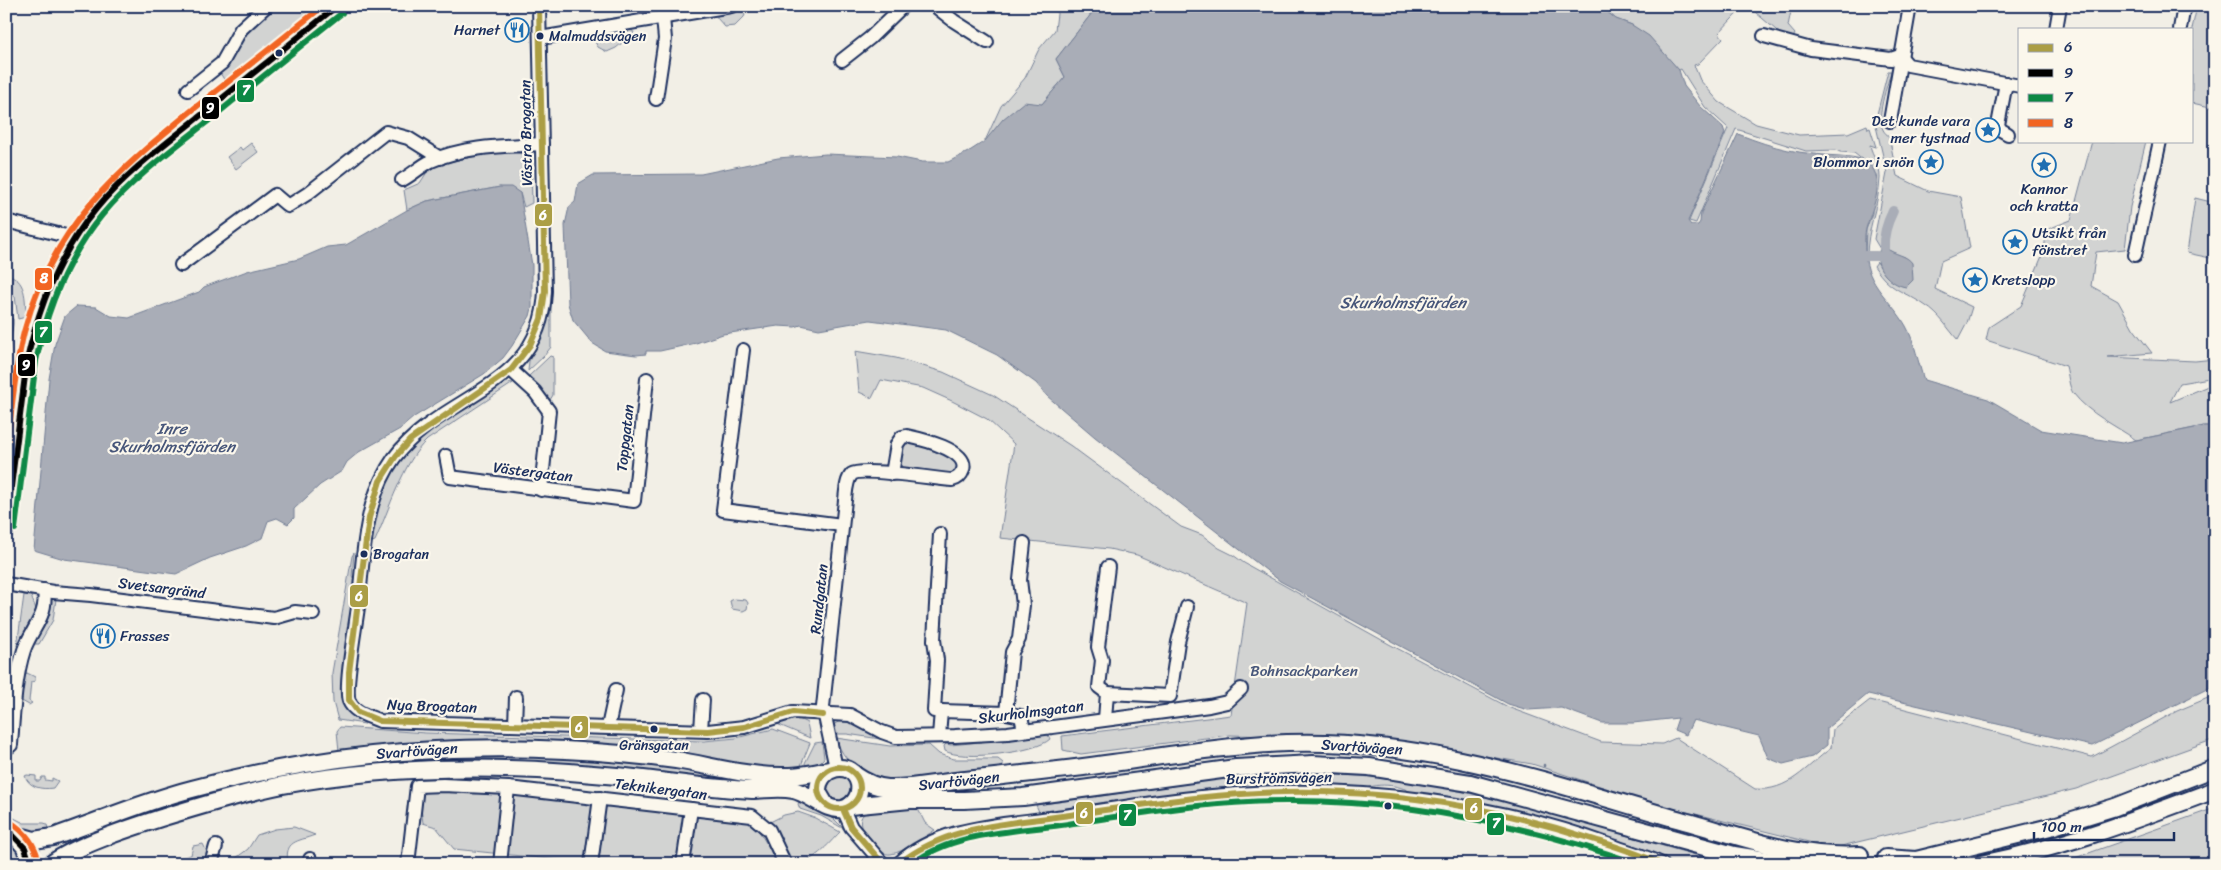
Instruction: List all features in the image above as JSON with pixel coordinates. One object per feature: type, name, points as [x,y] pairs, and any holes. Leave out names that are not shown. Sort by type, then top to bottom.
[{"type":"main road","points":[[6,528],[27,360],[33,332],[55,273],[74,240],[95,210],[113,190],[156,151],[337,6]]},
{"type":"main road","name":"Svartövägen","points":[[855,775],[878,787],[898,788],[1286,743],[1333,743],[1368,746],[1428,752],[1487,765],[1571,787],[1774,847],[1803,859]]},
{"type":"main road","name":"Svartövägen","points":[[10,831],[34,840],[53,837],[190,789],[265,770],[321,760],[404,750],[488,747],[633,755],[764,775],[800,775],[832,769]]},
{"type":"main road","name":"Svartövägen","points":[[846,807],[910,800],[1023,797],[1236,768],[1313,764],[1369,767],[1470,783],[1734,855],[1778,862],[1825,856],[1856,859],[1873,852],[1888,861]]},
{"type":"main road","name":"Svartövägen","points":[[50,864],[83,846],[143,823],[260,790],[323,778],[360,774],[466,768],[584,772],[709,788],[792,790],[825,804]]},
{"type":"main road","points":[[1888,861],[1916,860],[2050,827],[2115,807],[2215,768]]},
{"type":"main road","points":[[832,769],[845,769],[855,775],[859,784],[856,800],[846,807],[834,809],[825,804],[819,796],[818,787],[822,776],[832,769]]},
{"type":"main road","points":[[1981,864],[2049,849],[2094,836],[2215,790]]},
{"type":"main road","points":[[10,831],[25,847],[30,864]]},
{"type":"street","points":[[188,90],[222,63],[241,29],[266,6]]},
{"type":"street","name":"Västra Brogatan","points":[[511,370],[530,345],[545,307],[539,6]]},
{"type":"street","points":[[540,38],[731,6]]},
{"type":"street","points":[[842,60],[870,38],[903,6]]},
{"type":"street","points":[[935,6],[954,21],[987,42]]},
{"type":"street","points":[[1890,121],[1910,6]]},
{"type":"street","points":[[2056,28],[2060,6]]},
{"type":"street","points":[[2180,28],[2184,6]]},
{"type":"street","points":[[656,99],[665,39],[663,18]]},
{"type":"street","points":[[1764,36],[1811,49],[1892,59],[1900,56]]},
{"type":"street","points":[[1900,56],[1902,62],[1908,65],[2018,86]]},
{"type":"street","points":[[2006,84],[1998,125],[2001,130],[2008,134]]},
{"type":"street","points":[[181,265],[275,195],[288,206],[307,194],[386,132],[408,138],[440,158]]},
{"type":"street","points":[[2135,254],[2160,142]]},
{"type":"street","points":[[402,180],[415,174],[430,162],[440,158],[482,148],[542,144]]},
{"type":"street","points":[[6,221],[66,236],[74,240]]},
{"type":"street","points":[[742,350],[724,510],[842,525]]},
{"type":"street","points":[[511,370],[539,396],[549,411],[541,490]]},
{"type":"street","name":"Nya Brogatan","points":[[511,370],[410,440],[396,456],[380,481],[369,518],[350,672],[349,700],[358,712],[380,721],[701,730],[744,727],[793,712],[823,715]]},
{"type":"street","name":"Toppgatan","points":[[634,501],[647,379]]},
{"type":"street","name":"Rundgatan","points":[[832,769],[823,715],[848,482],[853,474],[867,471],[892,474],[952,480],[960,476],[964,466],[963,461],[955,452],[907,436],[902,437],[897,444],[892,474]]},
{"type":"street","name":"Västergatan","points":[[446,456],[450,478],[634,501]]},
{"type":"street","points":[[940,534],[934,640],[938,660],[934,711],[1006,713],[1021,716],[1024,730]]},
{"type":"street","points":[[1006,713],[1012,652],[1019,639],[1023,605],[1020,580],[1024,543]]},
{"type":"street","points":[[1108,567],[1098,647],[1102,660],[1099,687],[1107,693],[1170,696],[1178,642],[1188,607]]},
{"type":"street","name":"Svetsargränd","points":[[6,584],[274,618],[295,612],[313,614]]},
{"type":"street","points":[[6,749],[11,745],[24,650],[43,614],[46,603],[44,590]]},
{"type":"street","points":[[608,727],[616,690]]},
{"type":"street","name":"Skurholmsgatan","points":[[823,715],[850,715],[882,732],[896,737],[939,736],[1024,730],[1227,702],[1241,690]]},
{"type":"street","points":[[1105,719],[1107,693]]},
{"type":"street","points":[[1158,695],[1158,712]]},
{"type":"street","points":[[515,725],[516,697]]},
{"type":"street","points":[[701,730],[703,700]]},
{"type":"street","points":[[939,736],[941,710]]},
{"type":"street","name":"Teknikergatan","points":[[408,864],[417,786],[444,785],[508,788],[755,818],[769,830],[785,864]]},
{"type":"street","points":[[500,864],[508,788]]},
{"type":"street","name":"Burströmsvägen","points":[[898,864],[910,853],[931,842],[950,835],[998,825],[1174,799],[1282,792],[1398,797],[1480,810],[1567,831],[1662,864]]},
{"type":"street","points":[[591,864],[600,798]]},
{"type":"street","points":[[846,807],[851,827],[883,864]]},
{"type":"street","points":[[683,864],[691,809]]},
{"type":"street","points":[[211,864],[216,846]]},
{"type":"green space","points":[[274,6],[329,6],[228,86],[217,68]]},
{"type":"green space","points":[[1058,6],[1093,6],[1092,13],[1056,59],[1065,77],[1042,104],[985,141],[1001,106],[1025,78],[1039,49],[1055,30]]},
{"type":"green space","points":[[1600,6],[1744,6],[1719,33],[1723,38],[1698,64],[1694,65],[1700,80],[1719,102],[1756,124],[1799,135],[1848,133],[1867,125],[1868,129],[1870,128],[1876,147],[1870,145],[1879,168],[1880,178],[1867,256],[1865,256],[1866,230],[1872,213],[1869,165],[1854,153],[1836,150],[1806,151],[1736,129],[1696,223],[1689,221],[1728,128],[1705,107],[1681,69],[1679,70],[1632,25],[1616,19]]},
{"type":"green space","points":[[1748,6],[1792,6],[1788,26],[1795,34],[1790,43],[1782,39],[1776,30]]},
{"type":"green space","points":[[2197,6],[2215,6],[2215,108],[2194,103],[2194,28],[2192,28]]},
{"type":"green space","points":[[741,11],[745,15],[735,26],[725,27],[717,18],[717,15]]},
{"type":"green space","points":[[632,30],[634,33],[616,48],[607,52],[598,47],[592,37]]},
{"type":"green space","points":[[1888,71],[1891,71],[1882,106],[1881,124],[1889,136],[1897,176],[1928,191],[1961,197],[1970,248],[1941,261],[1935,289],[1972,307],[1967,323],[1958,340],[1931,309],[1892,286],[1880,275],[1874,266],[1877,262],[1886,276],[1905,257],[1894,254],[1886,248],[1880,249],[1874,239],[1887,173],[1875,122]]},
{"type":"green space","points":[[2092,142],[2146,142],[2130,207],[2125,249],[2096,252],[2091,286],[2118,301],[2133,328],[2152,353],[2107,357],[2195,361],[2215,359],[2215,377],[2180,383],[2170,402],[2215,383],[2215,426],[2204,426],[2136,440],[2094,413],[2079,400],[2073,393],[2066,366],[1986,340],[1989,327],[2021,306],[2042,256],[2048,229],[2071,220]]},
{"type":"green space","points":[[251,143],[258,152],[236,169],[227,157],[240,147],[242,150]]},
{"type":"green space","points":[[511,152],[523,154],[531,162],[532,203],[524,207],[520,193],[500,187],[427,201],[407,210],[404,190],[420,183],[431,166],[481,155]]},
{"type":"green space","points":[[2195,198],[2215,203],[2215,259],[2187,253]]},
{"type":"green space","points":[[6,274],[18,280],[24,291],[26,317],[18,319],[15,296],[6,296]]},
{"type":"green space","points":[[551,299],[551,347],[528,371],[529,361],[547,322]]},
{"type":"green space","name":"Bohnsackparken","points":[[855,351],[896,358],[943,372],[993,395],[1071,446],[1181,527],[1202,535],[1244,563],[1389,644],[1510,708],[1601,742],[1662,744],[1676,738],[1755,789],[1777,787],[1796,777],[1831,748],[1833,729],[1870,700],[2092,757],[2177,711],[2215,695],[2215,739],[2076,789],[1833,848],[1655,804],[1532,764],[1378,738],[1229,735],[1081,754],[1063,750],[1062,736],[1231,715],[1247,603],[1137,555],[1109,549],[1000,538],[1014,444],[987,419],[923,388],[881,380],[872,398],[859,392]]},
{"type":"green space","points":[[550,356],[553,357],[553,395],[550,400],[529,376]]},
{"type":"green space","points":[[503,382],[513,383],[427,440],[418,449],[397,487],[375,541],[372,542],[381,497],[388,480],[408,451],[439,426]]},
{"type":"green space","points":[[903,437],[960,457],[957,478],[892,474]]},
{"type":"green space","points":[[354,553],[352,576],[355,581],[342,696],[347,710],[365,724],[338,720],[333,702],[332,673]]},
{"type":"green space","points":[[24,595],[31,596],[36,609],[17,646]]},
{"type":"green space","points":[[52,598],[56,599],[53,620],[39,644],[34,644],[33,641],[46,621]]},
{"type":"green space","points":[[734,599],[746,600],[748,603],[747,609],[743,611],[732,609],[730,601]]},
{"type":"green space","points":[[27,673],[35,677],[35,681],[31,682],[29,701],[32,703],[29,705],[20,700],[24,674]]},
{"type":"green space","points":[[790,719],[799,719],[807,723],[810,738],[777,724]]},
{"type":"green space","points":[[840,721],[851,722],[887,740],[834,734],[833,725]]},
{"type":"green space","points":[[340,727],[426,733],[704,741],[736,738],[773,729],[810,743],[797,772],[695,759],[339,751],[337,731]]},
{"type":"green space","points":[[1048,735],[1050,739],[1042,744],[1015,752],[999,754],[954,754],[945,751],[944,746],[946,744]]},
{"type":"green space","points":[[836,738],[890,746],[929,745],[939,754],[954,759],[998,759],[1003,763],[1003,768],[961,772],[923,780],[888,781],[876,778],[854,766],[843,754]]},
{"type":"green space","points":[[822,742],[824,758],[816,766],[806,770],[805,763],[815,743]]},
{"type":"green space","points":[[497,754],[587,757],[801,780],[801,788],[586,765],[498,760],[407,763],[342,770],[341,764],[379,759]]},
{"type":"green space","points":[[337,765],[338,770],[66,847],[63,845],[88,831],[112,822],[215,790],[255,779]]},
{"type":"green space","points":[[1266,775],[1268,787],[1040,814],[1036,805],[1214,780]]},
{"type":"green space","points":[[1283,775],[1371,777],[1457,791],[1542,811],[1710,859],[1742,864],[1674,864],[1649,851],[1565,824],[1414,794],[1403,788],[1383,785],[1365,789],[1287,786]]},
{"type":"green space","points":[[25,776],[36,776],[36,781],[40,781],[42,777],[45,777],[45,780],[52,781],[52,778],[58,781],[53,788],[44,789],[29,783]]},
{"type":"green space","points":[[839,776],[848,780],[852,789],[848,798],[839,802],[830,798],[826,789],[830,780]]},
{"type":"green space","points":[[2215,777],[2215,782],[2143,811],[2002,854],[1946,864],[1945,858],[2092,824]]},
{"type":"green space","points":[[418,787],[586,802],[754,823],[779,864],[597,864],[454,849],[436,827],[423,823]]},
{"type":"green space","points":[[801,799],[829,814],[844,829],[821,816],[800,809],[798,804]]},
{"type":"green space","points":[[889,806],[917,807],[925,823],[935,830],[896,853],[885,854],[879,851],[863,832],[861,819],[864,814],[875,808]]},
{"type":"green space","points":[[2215,808],[2215,864],[2058,864]]},
{"type":"green space","points":[[798,812],[815,818],[840,832],[814,857],[808,861],[794,864],[770,822],[784,815]]},
{"type":"green space","points":[[6,814],[24,823],[47,824],[48,831],[31,832],[16,827],[6,821]]},
{"type":"green space","points":[[294,827],[315,835],[297,841],[290,846],[287,856],[288,864],[228,864],[248,849],[257,835],[275,829]]},
{"type":"green space","points":[[6,837],[15,844],[25,864],[6,864]]},
{"type":"green space","points":[[203,844],[207,852],[206,864],[155,864],[191,855],[193,846]]},
{"type":"water","name":"Skurholmsfjärden","points":[[1093,6],[1600,6],[1616,19],[1632,25],[1649,36],[1679,70],[1684,86],[1700,106],[1723,127],[1725,133],[1688,221],[1691,225],[1698,225],[1700,222],[1701,213],[1738,134],[1788,150],[1852,157],[1866,162],[1874,171],[1877,179],[1874,205],[1865,232],[1867,264],[1875,284],[1909,332],[1924,380],[1988,399],[2041,430],[2122,443],[2204,426],[2215,426],[2215,685],[2092,746],[1868,694],[1827,728],[1827,745],[1812,757],[1783,764],[1768,758],[1759,736],[1693,720],[1686,735],[1674,730],[1678,718],[1633,723],[1602,723],[1561,708],[1528,710],[1508,704],[1280,581],[1095,437],[1047,396],[1036,383],[997,355],[946,330],[870,320],[819,329],[801,325],[795,327],[778,326],[723,334],[696,343],[660,351],[646,351],[646,354],[636,355],[605,351],[592,343],[573,320],[568,304],[565,225],[569,207],[575,202],[578,184],[593,175],[701,174],[778,158],[826,154],[897,157],[922,162],[948,162],[985,141],[1003,119],[1024,102],[1042,104],[1065,77],[1056,59],[1092,13]]},
{"type":"water","name":"Inre Skurholmsfjärden","points":[[500,187],[511,187],[520,193],[532,265],[532,308],[530,316],[512,346],[503,358],[484,374],[414,417],[400,429],[359,452],[347,462],[342,471],[320,485],[294,509],[294,518],[288,524],[277,518],[268,521],[262,538],[246,546],[210,558],[176,574],[64,559],[34,550],[49,379],[55,344],[65,316],[77,306],[96,307],[111,316],[129,318],[199,292],[204,287],[247,271],[299,259],[327,247],[346,245],[407,210],[427,201]]},
{"type":"water","points":[[1886,248],[1907,258],[1912,263],[1913,280],[1906,287],[1888,278],[1880,268],[1878,255],[1880,249]]},
{"type":"water","points":[[6,316],[13,319],[13,324],[6,378]]},
{"type":"waterway","points":[[1884,248],[1886,229],[1893,211]]},
{"type":"waterway","points":[[1865,256],[1877,256]]},
{"type":"transit line","name":"8","points":[[6,455],[15,378],[24,332],[37,294],[52,260],[71,230],[92,202],[142,152],[323,6]]},
{"type":"transit line","name":"9","points":[[6,526],[27,360],[52,280],[72,243],[96,209],[133,171],[337,6]]},
{"type":"transit line","name":"6","points":[[539,6],[545,291],[541,319],[530,345],[511,370],[410,440],[396,456],[380,481],[369,518],[349,672],[349,700],[358,712],[380,721],[708,731],[744,727],[793,712],[823,715]]},
{"type":"transit line","name":"7","points":[[15,529],[36,361],[46,322],[60,284],[79,248],[102,215],[139,177],[342,13]]},
{"type":"transit line","name":"6","points":[[839,767],[854,773],[860,788],[854,803],[839,809],[824,803],[818,788],[824,773],[839,767]]},
{"type":"transit line","name":"6","points":[[898,864],[938,841],[980,828],[1177,800],[1285,792],[1364,794],[1442,803],[1481,810],[1557,828],[1661,864]]},
{"type":"transit line","name":"7","points":[[912,864],[928,853],[946,845],[984,835],[1202,806],[1286,801],[1376,805],[1465,817],[1552,837],[1638,864]]},
{"type":"transit line","name":"6","points":[[843,809],[851,827],[883,864]]},
{"type":"transit line","name":"8","points":[[10,822],[29,839],[39,862]]},
{"type":"transit line","name":"9","points":[[6,828],[25,848],[30,864]]},
{"type":"place","name":"Harnet","points":[[517,30]]},
{"type":"place","name":"Malmuddsvägen","points":[[540,36]]},
{"type":"place","name":"Det kunde vara mer tystnad","points":[[1988,130]]},
{"type":"place","name":"Blommor i snön","points":[[1931,162]]},
{"type":"place","name":"Kannor och kratta","points":[[2044,165]]},
{"type":"place","name":"Utsikt från fönstret","points":[[2015,242]]},
{"type":"place","name":"Kretslopp","points":[[1975,280]]},
{"type":"place","name":"Brogatan","points":[[364,554]]},
{"type":"place","name":"Frasses","points":[[103,636]]},
{"type":"place","name":"Gränsgatan","points":[[654,729]]}]
